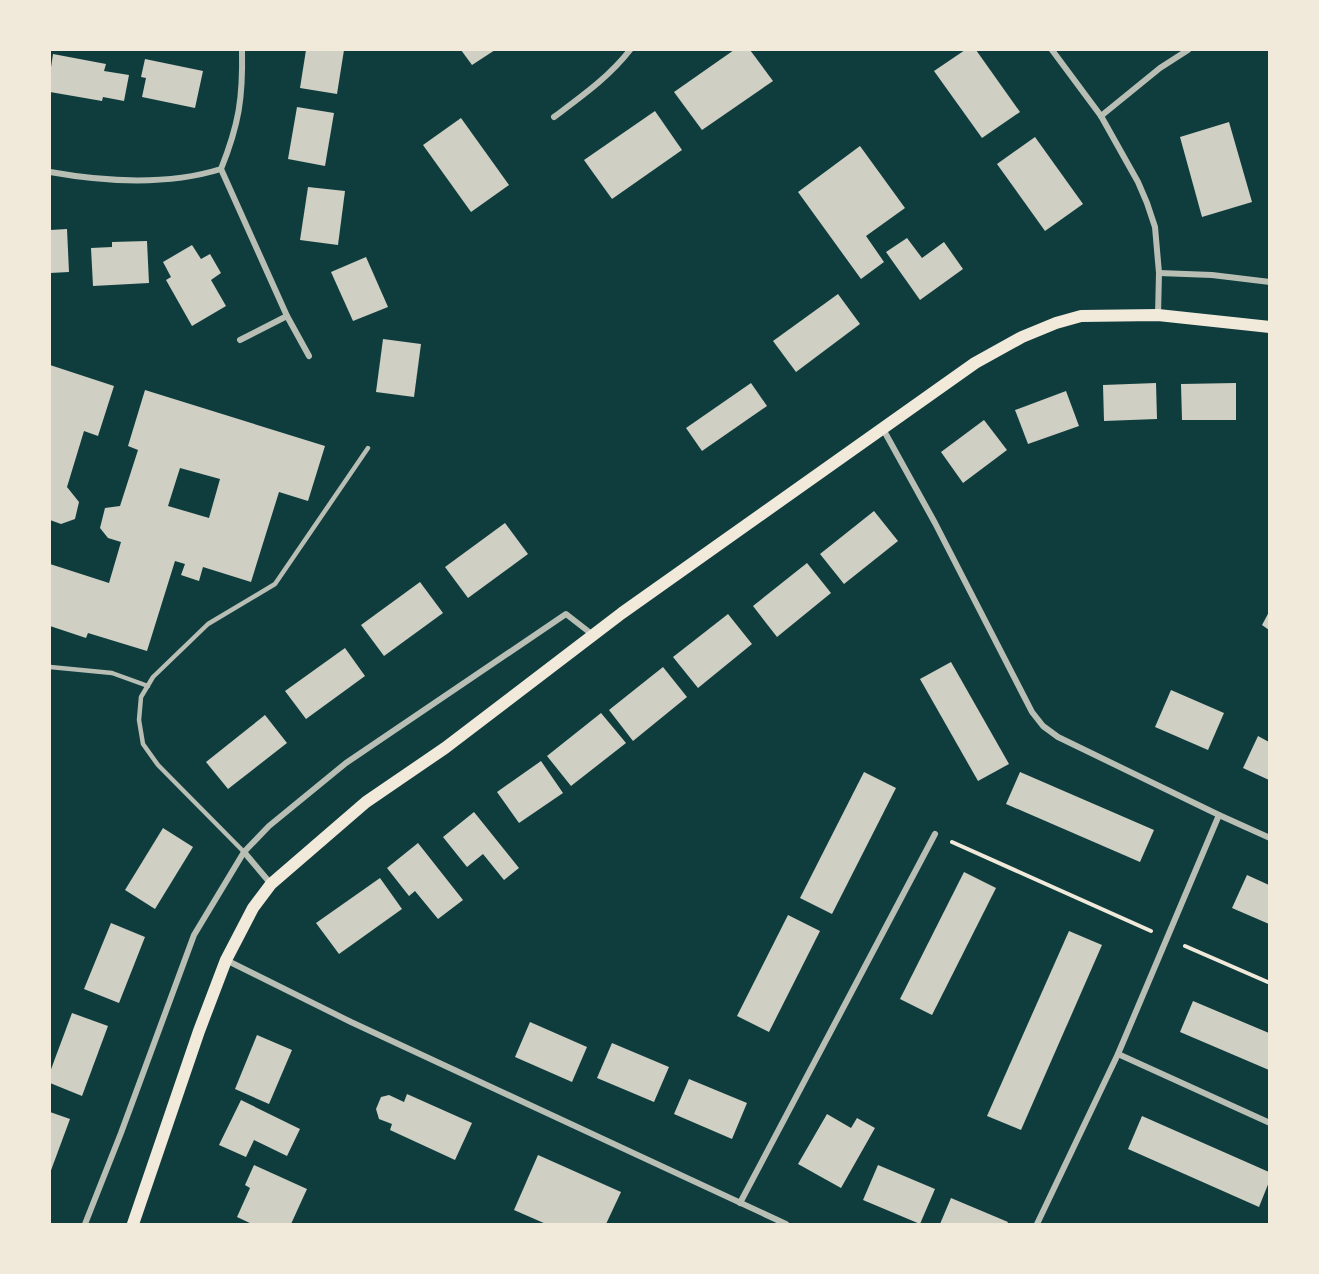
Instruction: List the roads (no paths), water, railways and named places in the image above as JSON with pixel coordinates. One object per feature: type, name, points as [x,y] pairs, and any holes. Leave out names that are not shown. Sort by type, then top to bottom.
[{"type":"main road","points":[[133,1224],[226,960],[253,908],[271,884],[366,802],[445,748],[632,606],[975,363],[1022,336],[1081,316],[1158,315],[1269,327]]},
{"type":"street","points":[[242,50],[242,97],[238,122],[221,169],[287,315],[309,356]]},
{"type":"street","points":[[554,117],[600,82],[630,50]]},
{"type":"street","points":[[1052,50],[1101,116],[1138,182],[1147,203],[1155,227],[1159,273],[1158,315]]},
{"type":"street","points":[[1101,116],[1160,68],[1188,50]]},
{"type":"street","points":[[50,172],[84,178],[148,180],[196,177],[221,169]]},
{"type":"street","points":[[1159,273],[1192,273],[1269,282]]},
{"type":"street","points":[[240,340],[287,315]]},
{"type":"street","points":[[883,429],[935,523],[1032,712],[1043,726],[1058,736],[1269,838]]},
{"type":"street","points":[[85,1224],[194,935],[244,852],[269,826],[346,763],[566,614],[594,636]]},
{"type":"street","points":[[1037,1224],[1118,1054],[1219,815]]},
{"type":"street","points":[[740,1203],[935,834]]},
{"type":"street","points":[[244,852],[271,884]]},
{"type":"street","points":[[226,960],[351,1022],[786,1224]]},
{"type":"street","points":[[1118,1054],[1269,1123]]},
{"type":"lane","points":[[244,852],[158,765],[143,744],[139,720],[141,697],[153,677],[208,624],[275,584],[368,448]]},
{"type":"lane","points":[[50,667],[112,673],[147,686]]}]
